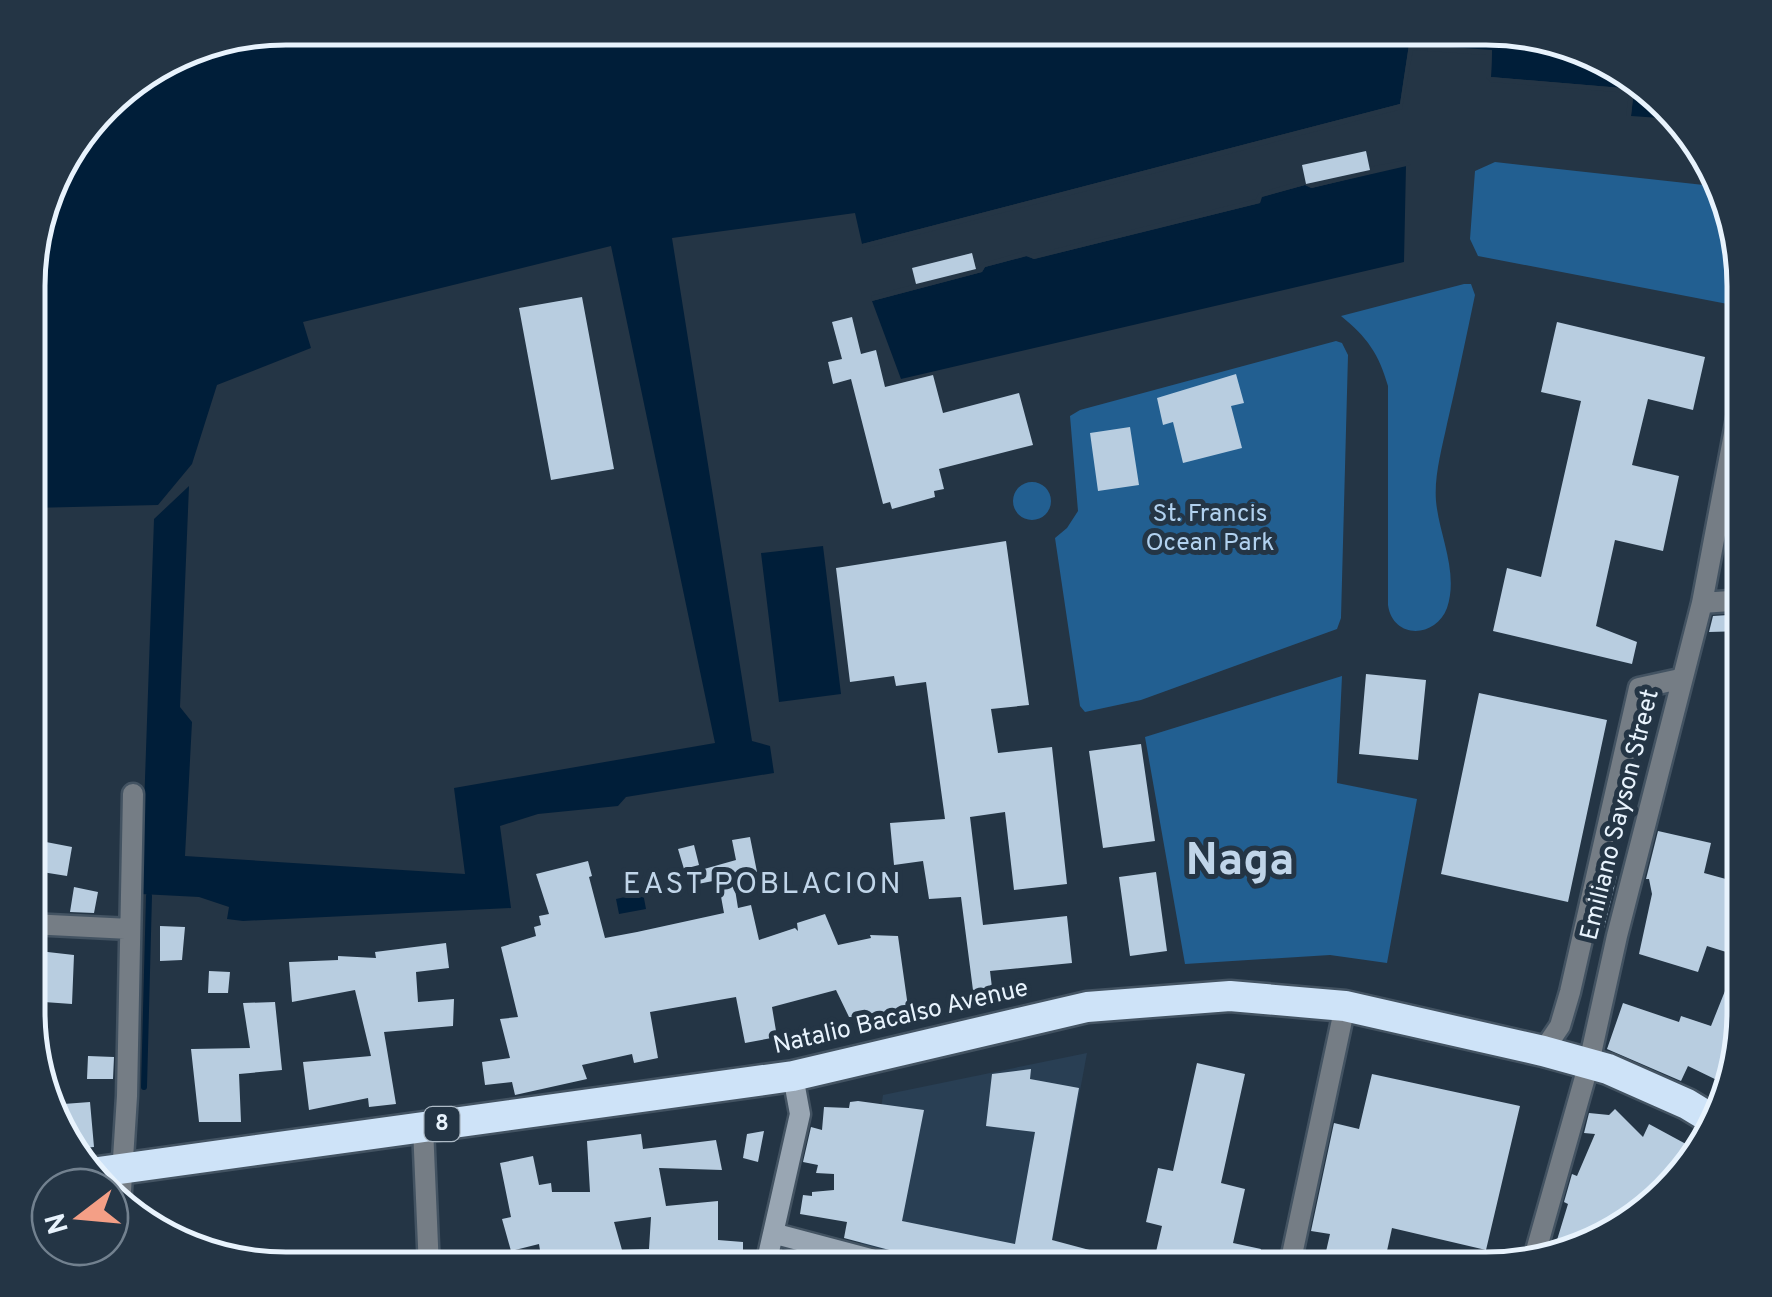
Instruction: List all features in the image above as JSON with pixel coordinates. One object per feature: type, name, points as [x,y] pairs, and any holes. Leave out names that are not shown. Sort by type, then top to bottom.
[{"type":"highway","name":"Natalio Bacalso Avenue","points":[[130,1168],[793,1076],[1086,1007],[1230,996],[1345,1006],[1543,1051],[1590,1063],[1704,1113]]},
{"type":"street","name":"Emiliano Sayson Street","points":[[1537,1246],[1590,1063],[1616,936],[1702,602],[1726,476]]},
{"type":"street","points":[[1702,602],[1726,601]]},
{"type":"street","name":"Emiliano Sayson Street","points":[[1543,1051],[1560,1026],[1570,992],[1640,688],[1680,679]]},
{"type":"street","points":[[107,1167],[126,1096],[133,794]]},
{"type":"street","points":[[46,925],[130,929]]},
{"type":"street","points":[[1293,1252],[1345,1006]]},
{"type":"street","points":[[771,1251],[800,1114],[793,1076]]},
{"type":"street","points":[[423,1127],[428,1251]]},
{"type":"street","points":[[776,1234],[842,1251]]},
{"type":"shaded area","points":[[271,46],[1409,46],[1400,104],[862,244],[855,213],[672,238],[752,741],[770,746],[774,773],[626,797],[618,806],[538,814],[500,826],[511,908],[243,921],[227,919],[229,907],[199,897],[141,894],[154,519],[189,486],[180,707],[192,722],[185,856],[465,874],[454,788],[715,743],[611,246],[303,322],[311,348],[217,385],[192,464],[158,505],[45,508],[47,255],[63,194],[77,166],[105,127],[139,95],[194,63]]},
{"type":"shaded area","points":[[1423,46],[1501,46],[1548,53],[1578,63],[1623,88],[1491,77],[1492,51]]},
{"type":"shaded area","points":[[1633,95],[1658,118],[1631,116]]},
{"type":"shaded area","points":[[1406,165],[1404,262],[901,379],[872,301],[1027,256],[1034,259],[1260,203],[1261,197],[1305,185],[1312,188]]},
{"type":"shaded area","points":[[823,546],[841,694],[779,702],[761,553]]},
{"type":"shaded area","points":[[643,893],[646,909],[619,914],[616,899]]},
{"type":"shaded area","points":[[1087,1053],[1050,1252],[860,1251],[883,1095]]},
{"type":"green space","points":[[1495,162],[1705,185],[1722,239],[1726,304],[1478,256],[1470,239],[1475,171]]},
{"type":"green space","points":[[1471,284],[1475,295],[1436,491],[1450,567],[1450,594],[1442,618],[1415,631],[1398,624],[1388,605],[1388,386],[1371,347],[1341,316]]},
{"type":"green space","name":"St. Francis Ocean Park","points":[[1336,341],[1342,343],[1348,355],[1341,618],[1337,629],[1141,700],[1085,712],[1080,706],[1055,538],[1078,511],[1070,416],[1080,410]]},
{"type":"green space","points":[[1032,482],[1045,488],[1051,501],[1045,514],[1032,520],[1019,514],[1013,501],[1019,488]]},
{"type":"green space","points":[[1342,676],[1337,783],[1417,799],[1387,963],[1330,955],[1185,964],[1145,737]]},
{"type":"pier","points":[[1409,46],[1492,50],[1491,77],[1623,88],[1633,95],[1631,116],[1626,116],[1629,93],[1490,82],[1486,77],[1486,55],[1413,50],[1402,109],[863,249],[862,244],[1400,104]]},
{"type":"pier","points":[[1405,160],[1411,165],[1311,188],[1305,185],[1262,197],[1260,203],[1034,259],[1026,256],[985,267],[982,272],[872,301],[871,296],[1025,251],[1034,254],[1256,199],[1259,193],[1304,180]]},
{"type":"building","points":[[1366,151],[1370,170],[1306,184],[1302,165]]},
{"type":"building","points":[[972,253],[976,269],[916,284],[912,268]]},
{"type":"building","points":[[582,297],[614,469],[551,480],[519,308]]},
{"type":"building","points":[[852,317],[861,354],[876,350],[885,387],[933,375],[943,413],[1019,393],[1033,445],[939,469],[944,489],[934,491],[935,497],[892,509],[890,502],[883,504],[851,379],[833,384],[828,362],[842,359],[832,322]]},
{"type":"building","points":[[1557,322],[1705,357],[1693,410],[1648,399],[1632,465],[1679,476],[1663,551],[1615,540],[1596,626],[1637,642],[1632,664],[1493,631],[1507,568],[1541,577],[1581,401],[1541,392]]},
{"type":"building","points":[[1236,374],[1244,403],[1231,406],[1242,448],[1183,463],[1173,422],[1163,425],[1157,398]]},
{"type":"building","points":[[1130,427],[1139,485],[1098,491],[1090,433]]},
{"type":"building","points":[[1006,541],[1029,705],[991,709],[998,753],[1052,747],[1067,884],[1014,890],[1005,812],[970,817],[983,925],[1067,916],[1072,963],[990,971],[993,996],[974,998],[961,897],[929,899],[923,861],[894,865],[890,823],[945,819],[926,682],[896,686],[894,676],[850,682],[836,568]]},
{"type":"building","points":[[1726,615],[1726,632],[1709,632],[1713,616]]},
{"type":"building","points":[[1366,674],[1426,680],[1418,760],[1359,754]]},
{"type":"building","points":[[1479,693],[1607,720],[1568,902],[1441,874]]},
{"type":"building","points":[[1141,744],[1155,841],[1103,848],[1089,751]]},
{"type":"building","points":[[1658,831],[1711,843],[1704,873],[1726,879],[1726,952],[1707,946],[1698,972],[1639,954],[1652,894],[1646,879]]},
{"type":"building","points":[[750,837],[757,872],[733,877],[738,908],[751,905],[759,940],[795,928],[798,931],[797,923],[825,914],[838,945],[871,938],[870,935],[898,936],[908,1007],[885,1013],[886,1018],[849,1017],[836,990],[772,1007],[777,1037],[745,1043],[736,997],[650,1012],[658,1058],[634,1063],[632,1054],[582,1065],[587,1079],[515,1095],[512,1082],[485,1085],[482,1062],[510,1058],[500,1019],[518,1017],[501,947],[536,936],[534,927],[541,925],[539,916],[549,914],[536,874],[588,861],[605,938],[724,913],[718,880],[693,885],[690,873],[736,860],[732,840]]},
{"type":"building","points":[[46,844],[72,847],[67,876],[46,873]]},
{"type":"building","points":[[694,845],[699,865],[684,869],[678,849]]},
{"type":"building","points":[[1156,872],[1167,951],[1130,956],[1119,877]]},
{"type":"building","points":[[1611,874],[1617,876],[1604,928],[1599,927]]},
{"type":"building","points":[[74,887],[98,892],[94,913],[70,912]]},
{"type":"building","points":[[160,926],[185,927],[182,960],[160,961]]},
{"type":"building","points":[[446,943],[449,968],[416,972],[418,1002],[454,999],[453,1026],[384,1032],[396,1104],[369,1107],[368,1098],[309,1110],[303,1062],[371,1056],[355,990],[292,1002],[289,962],[338,960],[338,956],[376,958],[375,952]]},
{"type":"building","points":[[46,952],[74,955],[72,1004],[46,1002]]},
{"type":"building","points":[[209,971],[230,972],[228,993],[208,993]]},
{"type":"building","points":[[1726,988],[1726,1026],[1716,1080],[1688,1066],[1681,1081],[1607,1049],[1623,1003],[1679,1022],[1681,1016],[1711,1026]]},
{"type":"building","points":[[275,1002],[282,1070],[239,1074],[241,1122],[199,1122],[191,1049],[250,1048],[243,1003]]},
{"type":"building","points":[[88,1056],[114,1057],[113,1079],[87,1079]]},
{"type":"building","points":[[1197,1063],[1245,1074],[1221,1183],[1245,1189],[1233,1243],[1260,1252],[1156,1252],[1162,1226],[1146,1222],[1158,1168],[1173,1171]]},
{"type":"building","points":[[1031,1069],[1030,1079],[1079,1088],[1052,1240],[1096,1252],[895,1252],[844,1238],[847,1222],[800,1214],[803,1195],[834,1190],[834,1174],[816,1173],[818,1165],[803,1162],[811,1127],[822,1130],[824,1107],[849,1108],[850,1102],[858,1101],[924,1110],[902,1221],[1015,1244],[1035,1132],[986,1126],[992,1074]]},
{"type":"building","points":[[1372,1074],[1520,1106],[1486,1250],[1392,1228],[1387,1252],[1326,1252],[1330,1234],[1311,1231],[1334,1123],[1359,1129]]},
{"type":"building","points":[[90,1102],[94,1147],[86,1145],[63,1104]]},
{"type":"building","points":[[1615,1109],[1643,1137],[1649,1124],[1686,1144],[1633,1202],[1578,1234],[1557,1240],[1572,1174],[1577,1176],[1595,1134],[1584,1133],[1589,1113],[1609,1115]]},
{"type":"building","points":[[764,1131],[758,1162],[743,1158],[747,1134]]},
{"type":"building","points":[[641,1134],[643,1149],[716,1140],[722,1170],[659,1168],[666,1206],[718,1201],[718,1240],[743,1242],[743,1251],[540,1251],[539,1244],[511,1251],[502,1219],[511,1217],[500,1163],[533,1156],[539,1185],[551,1183],[552,1192],[590,1192],[587,1141]],"holes":[[[651,1217],[649,1249],[622,1250],[614,1222]]]},
{"type":"waterway","points":[[144,1087],[149,896]]},
{"type":"district","name":"Naga","points":[[1240,862]]},
{"type":"district","name":"EAST POBLACION","points":[[763,885]]}]
